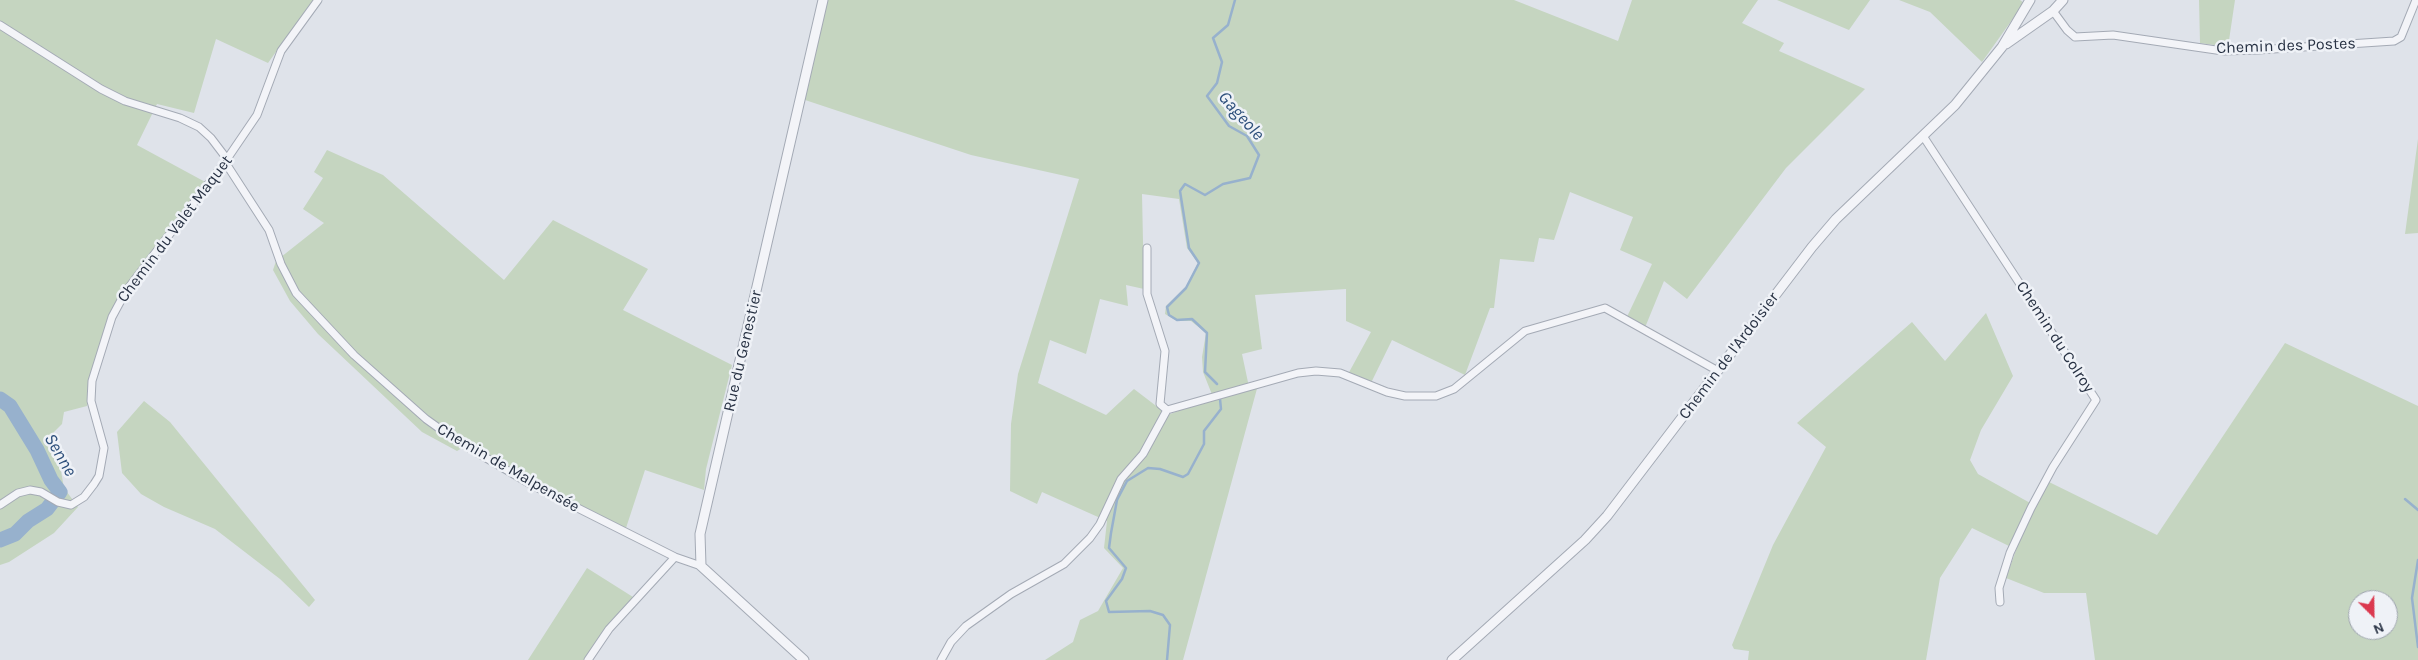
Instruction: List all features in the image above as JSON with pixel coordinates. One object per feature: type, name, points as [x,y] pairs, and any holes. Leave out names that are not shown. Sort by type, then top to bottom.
[{"type":"street","name":"Chemin du Valet Maquet","points":[[0,505],[25,490],[35,490],[65,504],[77,503],[89,491],[98,476],[104,448],[92,406],[91,389],[99,353],[112,317],[126,291],[226,161],[257,115],[281,51],[318,0]]},
{"type":"street","name":"Rue du Genestier","points":[[701,566],[700,534],[823,0]]},
{"type":"street","name":"Chemin de l'Ardoisier","points":[[1452,660],[1590,534],[1627,492],[1812,246],[1836,219],[1955,104],[2002,47],[2030,0]]},
{"type":"street","name":"Chemin de l'Ardoisier","points":[[2002,47],[2053,10],[2063,0]]},
{"type":"street","name":"Chemin des Postes","points":[[2053,10],[2075,37],[2113,35],[2223,51],[2394,40],[2401,37],[2416,0]]},
{"type":"street","name":"Chemin de Malpensée","points":[[0,25],[125,101],[180,118],[199,127],[211,138],[269,230],[281,264],[296,292],[324,325],[387,386],[440,430],[503,469],[675,557],[701,566]]},
{"type":"street","name":"Chemin du Colroy","points":[[1923,136],[2096,400],[2053,467],[2031,508],[2010,554],[1999,588],[2000,602]]},
{"type":"street","points":[[1147,248],[1147,294],[1165,351],[1160,404],[1167,410]]},
{"type":"street","points":[[941,660],[957,635],[983,612],[1010,594],[1064,564],[1090,538],[1100,524],[1121,479],[1143,454],[1167,410],[1298,372],[1316,371],[1340,373],[1405,396],[1436,396],[1454,389],[1525,331],[1604,308],[1718,371]]},
{"type":"street","points":[[588,660],[609,629],[675,557]]},
{"type":"street","points":[[701,566],[804,660]]},
{"type":"green space","points":[[0,0],[313,0],[268,63],[216,39],[194,113],[157,104],[137,145],[209,184],[122,302],[106,337],[87,406],[64,412],[62,424],[54,432],[64,488],[78,507],[54,533],[9,562],[0,565]]},
{"type":"green space","points":[[818,0],[1514,0],[1618,41],[1632,0],[1758,0],[1742,23],[1784,43],[1779,51],[1865,89],[1786,168],[1687,299],[1664,281],[1644,330],[1625,321],[1652,264],[1620,250],[1633,217],[1570,192],[1554,240],[1539,238],[1534,262],[1500,259],[1494,308],[1490,308],[1465,375],[1392,340],[1370,385],[1347,376],[1371,332],[1346,321],[1346,289],[1255,295],[1262,349],[1242,354],[1249,387],[1258,385],[1183,660],[1045,660],[1073,642],[1080,620],[1098,611],[1123,568],[1104,548],[1107,521],[1042,492],[1037,504],[1010,491],[1011,424],[1018,374],[1079,179],[971,155],[796,97]],"holes":[[[1142,194],[1179,199],[1187,248],[1198,263],[1186,287],[1166,306],[1165,314],[1177,321],[1191,321],[1206,333],[1202,357],[1203,372],[1213,397],[1168,415],[1134,389],[1106,415],[1038,383],[1050,340],[1086,354],[1100,299],[1128,306],[1126,285],[1144,289]]]},
{"type":"green space","points":[[1777,0],[1870,0],[1849,30]]},
{"type":"green space","points":[[1899,0],[2020,0],[2024,3],[1982,62],[1930,12]]},
{"type":"green space","points":[[2199,0],[2235,0],[2228,47],[2200,43]]},
{"type":"green space","points":[[2418,139],[2418,233],[2405,234]]},
{"type":"green space","points":[[327,150],[383,175],[504,280],[553,220],[648,269],[623,310],[732,365],[706,469],[704,490],[645,470],[626,528],[464,447],[457,451],[422,432],[318,334],[290,301],[273,270],[276,261],[324,223],[303,209],[323,178],[314,172]]},
{"type":"green space","points":[[1986,313],[2013,376],[1981,430],[1970,460],[1978,474],[2032,504],[2009,546],[1972,528],[1940,578],[1926,660],[1748,660],[1749,651],[1734,649],[1732,645],[1773,545],[1826,447],[1797,423],[1912,322],[1945,361]]},
{"type":"green space","points":[[2285,343],[2418,406],[2418,660],[2095,660],[2086,593],[2044,593],[2006,578],[2024,528],[2049,482],[2157,535]]},
{"type":"green space","points":[[144,401],[170,422],[315,600],[309,607],[280,579],[215,529],[164,507],[141,494],[122,473],[117,432]]},
{"type":"green space","points":[[587,568],[633,597],[591,650],[587,660],[528,660]]},
{"type":"waterway","name":"Gageole","points":[[1217,384],[1205,372],[1207,333],[1192,319],[1177,320],[1169,315],[1167,307],[1186,288],[1199,263],[1189,248],[1180,191],[1185,184],[1205,195],[1223,184],[1250,178],[1259,155],[1247,136],[1229,126],[1207,96],[1217,83],[1222,62],[1213,38],[1228,25],[1235,0]]},
{"type":"waterway","name":"Senne","points":[[0,399],[10,406],[37,450],[51,480],[60,492],[47,509],[28,521],[15,534],[0,540]]},
{"type":"waterway","name":"Gageole","points":[[1167,660],[1170,625],[1163,615],[1150,611],[1109,612],[1106,601],[1122,579],[1126,568],[1109,548],[1117,500],[1127,481],[1148,468],[1160,469],[1183,477],[1188,474],[1204,444],[1204,431],[1221,409],[1220,399]]},
{"type":"waterway","points":[[2405,499],[2418,510]]},
{"type":"waterway","points":[[2418,560],[2412,598],[2418,647]]}]
